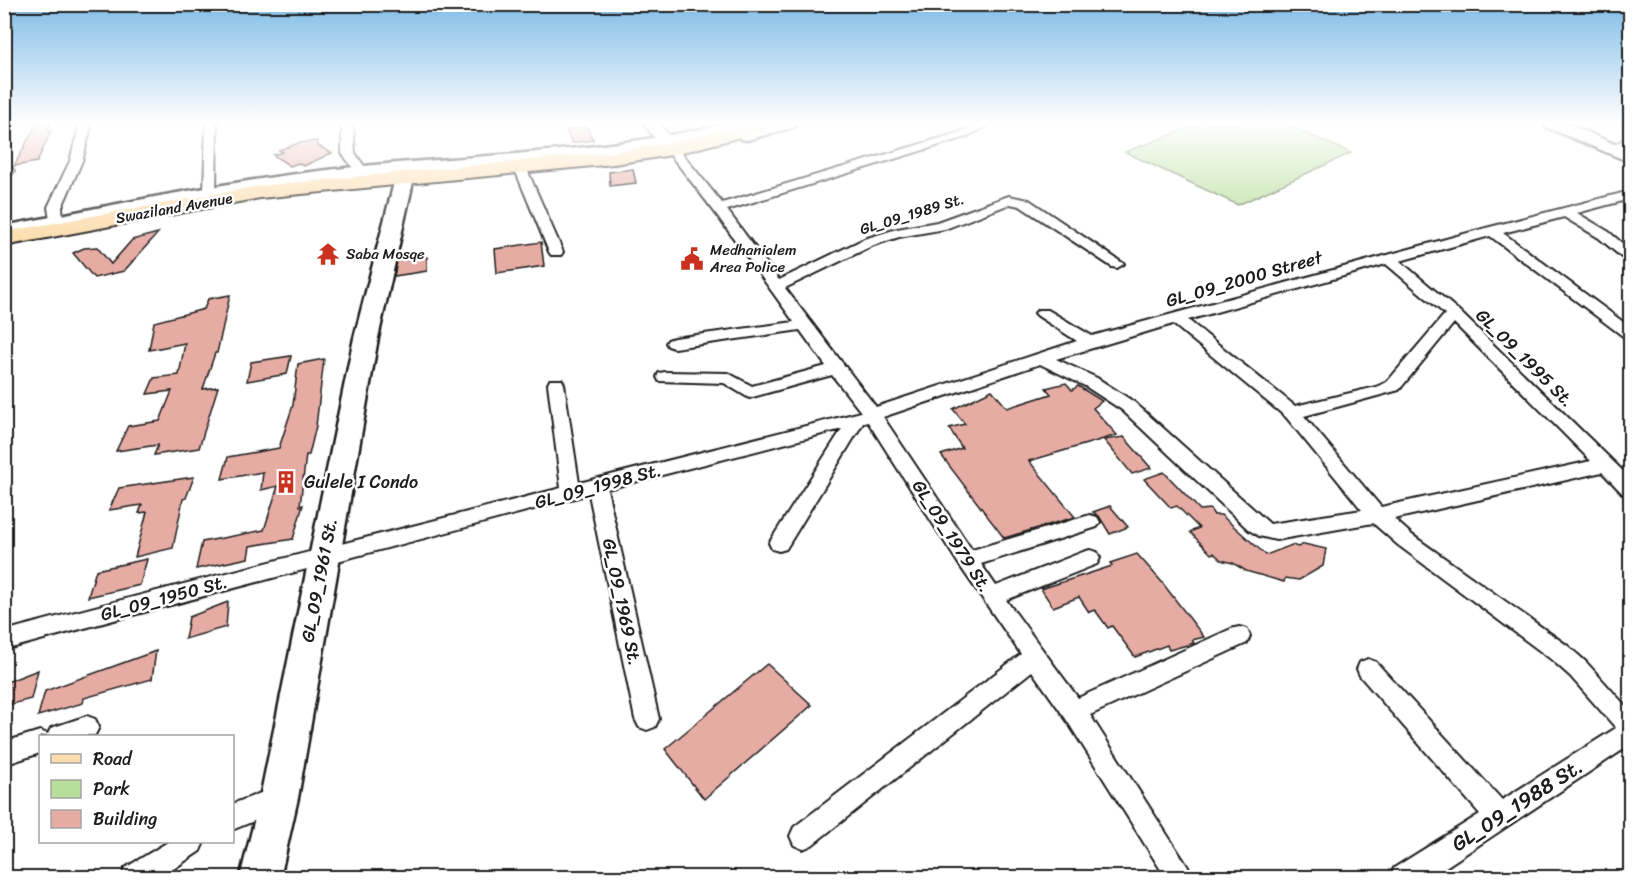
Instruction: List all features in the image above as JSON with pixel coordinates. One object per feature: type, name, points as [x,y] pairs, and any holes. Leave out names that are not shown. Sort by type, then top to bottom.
[{"type":"main road","name":"Swaziland Avenue","points":[[4,238],[249,194],[406,175],[561,164]]},
{"type":"main road","points":[[4,238],[56,222],[210,193],[362,172],[406,175],[522,172],[599,164]]},
{"type":"main road","name":"GL_09_1961 St.","points":[[260,878],[279,798],[366,338],[406,175]]},
{"type":"street","points":[[56,222],[55,207],[75,164]]},
{"type":"street","points":[[210,164],[210,193]]},
{"type":"street","points":[[354,164],[362,172]]},
{"type":"street","name":"GL_09_1979 St.","points":[[685,164],[836,369],[865,416],[1074,711],[1182,878]]},
{"type":"street","points":[[719,208],[868,164]]},
{"type":"street","points":[[522,172],[556,252]]},
{"type":"street","name":"GL_09_2000 Street","points":[[865,416],[1090,342],[1630,195]]},
{"type":"street","name":"GL_09_1989 St.","points":[[776,287],[869,242],[897,233],[940,226],[1009,200],[1024,203],[1117,264]]},
{"type":"street","points":[[1564,212],[1604,235],[1630,257]]},
{"type":"street","points":[[1491,231],[1630,334]]},
{"type":"street","name":"GL_09_1995 St.","points":[[1389,259],[1454,315],[1630,489]]},
{"type":"street","points":[[1042,314],[1090,342]]},
{"type":"street","points":[[1292,413],[1393,386],[1454,315]]},
{"type":"street","points":[[1176,319],[1292,413],[1377,515],[1428,558],[1560,653],[1578,669],[1630,727]]},
{"type":"street","points":[[674,343],[804,325]]},
{"type":"street","points":[[1040,358],[1091,382],[1128,406],[1256,525],[1266,531],[1276,532],[1377,515],[1605,465]]},
{"type":"street","points":[[665,377],[728,378],[749,392],[836,369]]},
{"type":"street","points":[[556,384],[571,493]]},
{"type":"street","points":[[779,543],[865,416]]},
{"type":"street","name":"GL_09_1998 St.","points":[[324,558],[865,416]]},
{"type":"street","name":"GL_09_1969 St.","points":[[597,485],[647,719]]},
{"type":"street","points":[[967,560],[1090,522]]},
{"type":"street","name":"GL_09_1950 St.","points":[[4,641],[177,593],[324,558]]},
{"type":"street","points":[[992,597],[1090,558]]},
{"type":"street","points":[[1074,711],[1239,636]]},
{"type":"street","points":[[803,836],[1034,657]]},
{"type":"street","points":[[1368,669],[1499,816]]},
{"type":"street","points":[[62,735],[87,727]]},
{"type":"street","name":"GL_09_1988 St.","points":[[1404,878],[1630,732]]},
{"type":"street","points":[[4,754],[39,742]]},
{"type":"street","points":[[234,816],[279,798]]},
{"type":"street","points":[[135,878],[189,843]]},
{"type":"green space","points":[[1151,164],[1327,164],[1238,205]]},
{"type":"building","points":[[633,169],[636,183],[610,186],[609,172]]},
{"type":"building","points":[[158,233],[124,271],[94,278],[73,253],[84,248],[97,247],[111,264],[132,240]]},
{"type":"building","points":[[541,242],[544,266],[497,273],[495,249]]},
{"type":"building","points":[[427,257],[427,271],[394,276],[397,261]]},
{"type":"building","points":[[230,295],[217,353],[215,353],[203,389],[218,387],[199,448],[154,455],[158,445],[116,451],[128,426],[160,421],[172,391],[147,394],[154,378],[179,375],[185,343],[149,350],[154,322],[204,309],[208,299]]},
{"type":"building","points":[[291,356],[287,374],[247,381],[251,362]]},
{"type":"building","points":[[324,359],[316,426],[309,455],[306,455],[300,506],[303,505],[293,539],[250,546],[248,558],[196,569],[202,542],[264,530],[278,486],[261,490],[263,472],[222,479],[228,457],[279,448],[293,405],[298,364]]},
{"type":"building","points":[[1066,383],[1072,390],[1078,386],[1102,401],[1093,408],[1117,435],[1029,461],[1075,517],[1004,538],[941,455],[962,448],[949,428],[965,424],[953,409],[992,390],[1007,408],[1051,394],[1046,388]]},
{"type":"building","points":[[1124,437],[1151,468],[1132,474],[1104,440]]},
{"type":"building","points":[[1164,472],[1200,510],[1210,509],[1214,515],[1221,515],[1266,555],[1292,545],[1298,547],[1304,544],[1326,549],[1323,566],[1299,580],[1285,578],[1284,582],[1246,571],[1233,563],[1221,560],[1214,553],[1211,554],[1190,532],[1199,528],[1177,506],[1171,508],[1144,479]]},
{"type":"building","points":[[194,477],[186,498],[183,499],[173,548],[135,557],[147,512],[139,513],[142,505],[109,510],[119,488]]},
{"type":"building","points":[[1110,506],[1128,527],[1110,534],[1099,516],[1093,512]]},
{"type":"building","points":[[1137,554],[1204,637],[1192,640],[1194,643],[1169,650],[1167,645],[1135,657],[1112,626],[1108,628],[1095,610],[1089,612],[1079,597],[1053,607],[1041,589],[1112,566],[1110,563]]},
{"type":"building","points":[[147,559],[140,585],[88,597],[96,570]]},
{"type":"building","points":[[228,602],[226,627],[185,639],[189,617]]},
{"type":"building","points":[[156,651],[152,679],[84,698],[83,703],[38,716],[45,691]]},
{"type":"building","points":[[767,664],[812,705],[704,799],[665,749]]},
{"type":"building","points":[[38,670],[31,699],[4,706],[4,683]]},
{"type":"place","name":"Saba Mosqe","points":[[328,254]]},
{"type":"place","name":"Medhanialem Area Police","points":[[692,259]]},
{"type":"place","name":"Gulele I Condo","points":[[286,482]]}]
